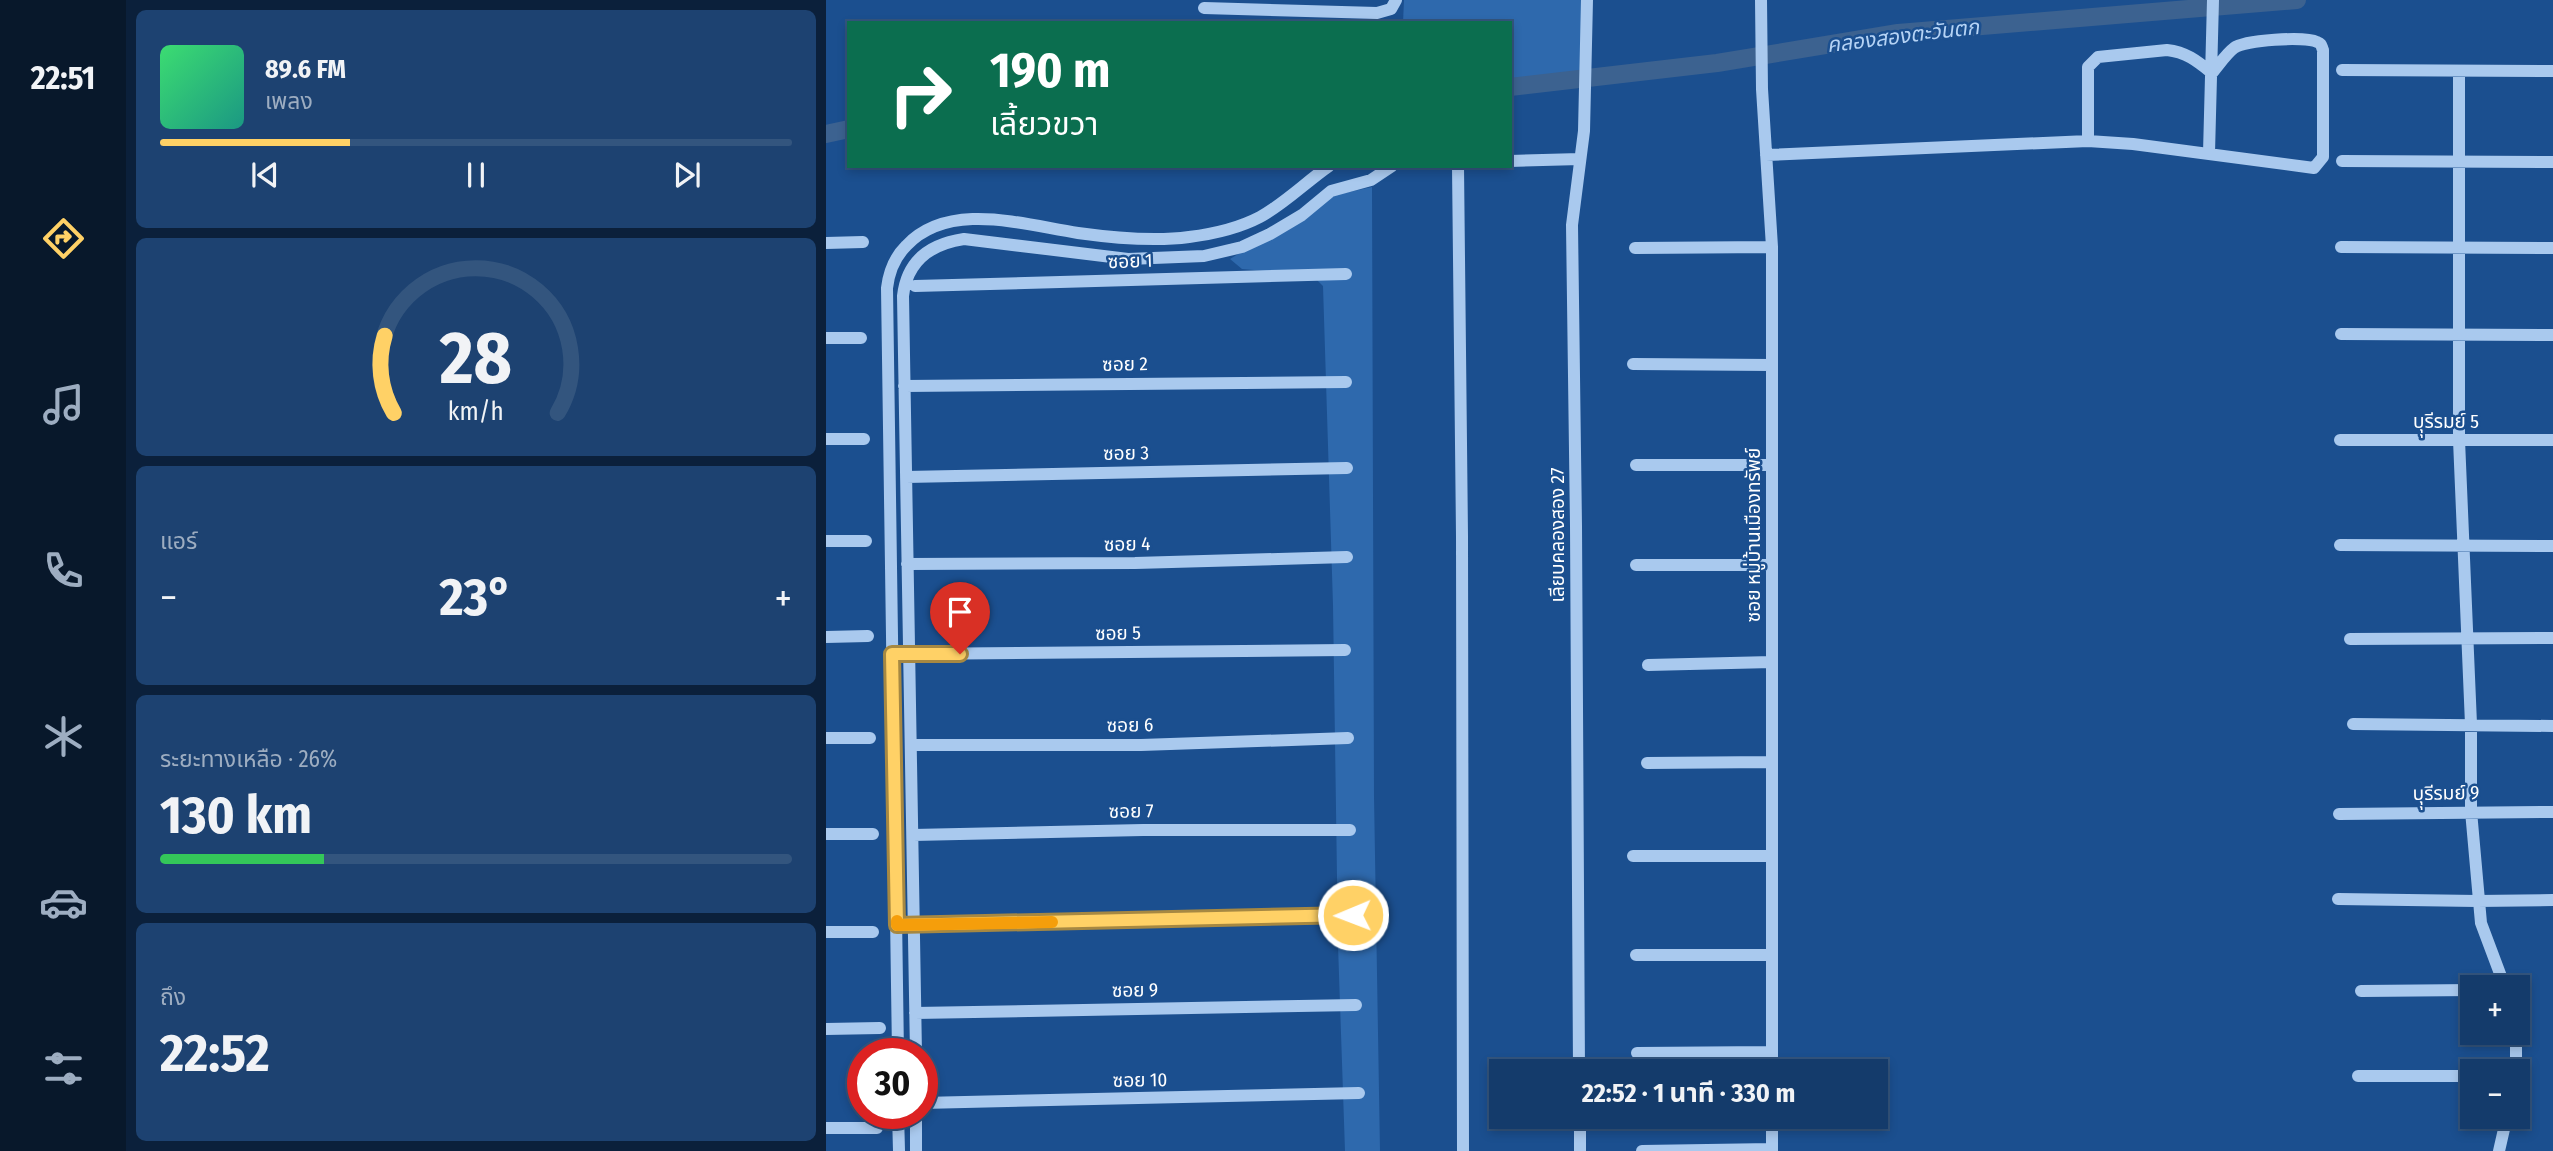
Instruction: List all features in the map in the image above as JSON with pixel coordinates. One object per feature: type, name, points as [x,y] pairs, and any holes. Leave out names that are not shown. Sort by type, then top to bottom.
[{"type":"street","points":[[1204,8],[1377,13],[1391,9],[1396,0]]},
{"type":"street","name":"เลียบคลองสอง 27","points":[[1579,1059],[1572,225],[1584,131],[1587,0]]},
{"type":"street","name":"ซอย หมู่บ้านเมืองทรัพย์","points":[[1761,0],[1762,89],[1772,247],[1772,1059]]},
{"type":"street","points":[[2209,153],[2214,0]]},
{"type":"street","points":[[1766,155],[2088,141],[2133,144],[2314,167],[2323,157],[2324,57],[2320,44],[2314,40],[2288,39],[2242,44],[2212,66]]},
{"type":"street","points":[[2088,141],[2088,67],[2098,57],[2167,50],[2212,66]]},
{"type":"street","points":[[2342,70],[2553,71]]},
{"type":"street","points":[[2459,71],[2459,440],[2472,724],[2471,811],[2477,901],[2481,923],[2500,975]]},
{"type":"street","points":[[1512,161],[1580,159]]},
{"type":"street","points":[[2342,161],[2553,162]]},
{"type":"street","points":[[898,1038],[887,288],[890,270],[899,254],[925,229],[964,220],[1008,221],[1146,239],[1188,237],[1224,231],[1261,217],[1326,168]]},
{"type":"street","points":[[916,1038],[904,284],[917,261],[937,245],[964,239],[1128,259],[1204,256],[1242,247],[1302,215],[1331,191],[1370,180],[1389,168]]},
{"type":"street","points":[[1458,168],[1462,536],[1463,1151]]},
{"type":"street","points":[[1261,217],[1270,234]]},
{"type":"street","points":[[1111,256],[1116,237]]},
{"type":"street","points":[[826,243],[863,242]]},
{"type":"street","points":[[1635,248],[1772,247]]},
{"type":"street","points":[[2341,247],[2553,248]]},
{"type":"street","points":[[1128,259],[1129,281]]},
{"type":"street","name":"ซอย 1","points":[[915,286],[1346,274]]},
{"type":"street","points":[[2341,334],[2553,335]]},
{"type":"street","points":[[826,338],[862,338]]},
{"type":"street","points":[[1633,364],[1772,365]]},
{"type":"street","name":"ซอย 2","points":[[904,386],[1346,382]]},
{"type":"street","points":[[826,439],[864,439]]},
{"type":"street","name":"บุุรีรมย์ 5","points":[[2340,440],[2552,441]]},
{"type":"street","points":[[1636,465],[1772,466]]},
{"type":"street","name":"ซอย 3","points":[[906,477],[1347,468]]},
{"type":"street","points":[[826,541],[866,541]]},
{"type":"street","points":[[2340,545],[2553,546]]},
{"type":"street","name":"ซอย 4","points":[[907,564],[1135,563],[1347,558]]},
{"type":"street","points":[[1636,565],[1772,565]]},
{"type":"street","points":[[826,637],[869,636]]},
{"type":"street","points":[[2350,639],[2553,638]]},
{"type":"street","name":"ซอย 5","points":[[892,654],[1345,650]]},
{"type":"street","points":[[1648,665],[1772,662]]},
{"type":"street","points":[[2353,724],[2553,726]]},
{"type":"street","points":[[826,738],[870,738]]},
{"type":"street","name":"ซอย 6","points":[[911,745],[1141,745],[1348,738]]},
{"type":"street","points":[[1647,763],[1772,762]]},
{"type":"street","name":"บุุรีรมย์ 9","points":[[2339,814],[2553,812]]},
{"type":"street","name":"ซอย 7","points":[[913,835],[1143,830],[1350,830]]},
{"type":"street","points":[[826,834],[873,834]]},
{"type":"street","points":[[1633,856],[1772,856]]},
{"type":"street","points":[[2339,899],[2553,900]]},
{"type":"street","points":[[897,925],[1353,915]]},
{"type":"street","points":[[826,932],[873,932]]},
{"type":"street","points":[[1636,955],[1772,955]]},
{"type":"street","points":[[2361,991],[2460,990]]},
{"type":"street","name":"ซอย 9","points":[[915,1013],[1356,1005]]},
{"type":"street","points":[[826,1029],[880,1028]]},
{"type":"street","points":[[1637,1053],[1772,1052]]},
{"type":"street","points":[[2358,1076],[2460,1076]]},
{"type":"street","name":"ซอย 10","points":[[938,1104],[1359,1093]]},
{"type":"street","points":[[826,1128],[847,1128]]},
{"type":"street","points":[[898,1129],[899,1151]]},
{"type":"street","points":[[916,1129],[916,1151]]},
{"type":"street","points":[[1580,1129],[1580,1151]]},
{"type":"street","points":[[1642,1151],[1772,1150],[1772,1129]]},
{"type":"street","points":[[2499,1151],[2504,1129]]},
{"type":"shaded area","points":[[1404,0],[1587,0],[1588,78],[1512,83],[1512,21],[1403,21]]},
{"type":"shaded area","points":[[1372,187],[1374,796],[1380,1151],[1345,1151],[1323,286],[1312,275],[1242,269],[1230,259],[1335,195]]},
{"type":"waterway","name":"คลองสองตะวันตก","points":[[1512,87],[1717,63],[1898,33],[2297,0]]},
{"type":"waterway","name":"คลองสองตะวันตก","points":[[826,134],[847,129]]},
{"type":"slow traffic","points":[[897,921],[897,925],[1052,922]]},
{"type":"route","points":[[960,654],[892,654],[897,925],[1353,915]]}]
